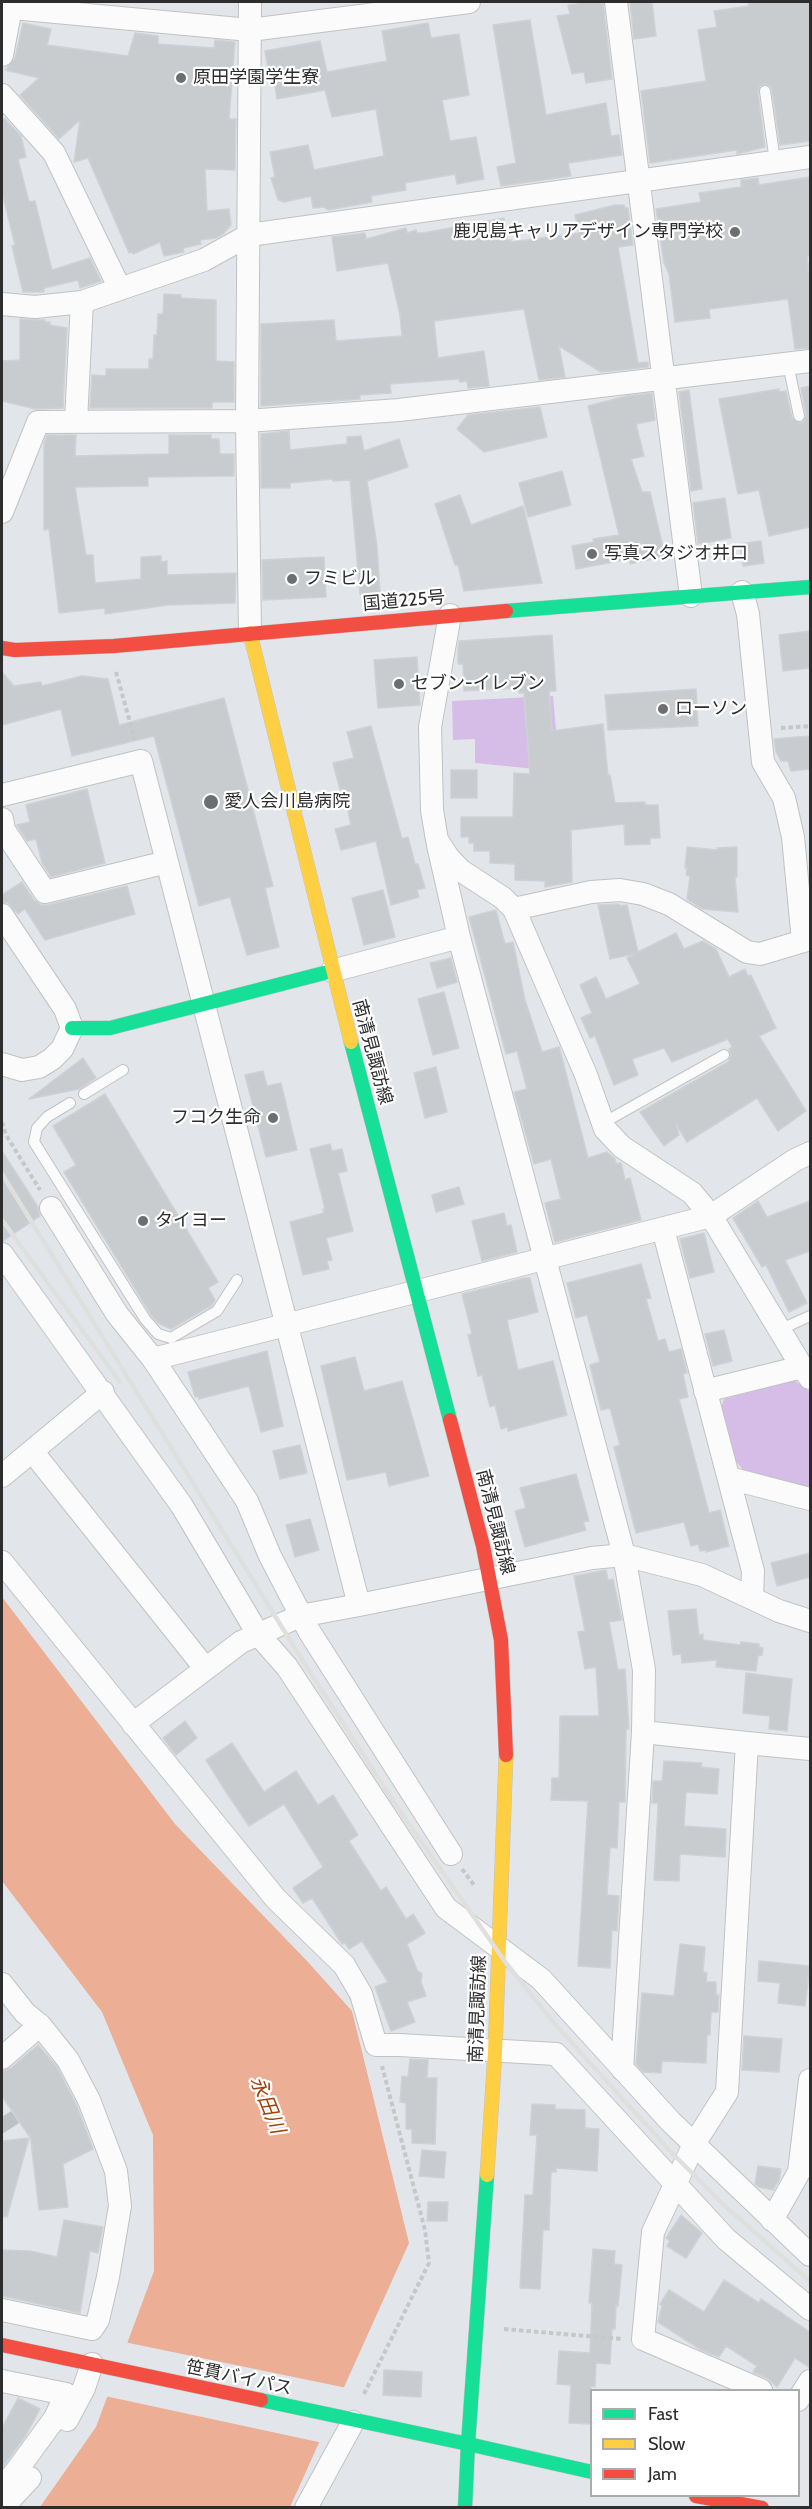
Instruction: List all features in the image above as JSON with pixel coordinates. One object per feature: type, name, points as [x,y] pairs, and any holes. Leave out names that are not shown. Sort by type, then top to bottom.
[{"type":"main road","name":"国道225号","points":[[2,648],[15,650],[114,646],[450,615],[810,587]]},
{"type":"main road","name":"南清見諏訪線","points":[[250,633],[332,971],[490,1578],[501,1640],[506,1767],[495,2052],[465,2508]]},
{"type":"main road","points":[[72,1028],[110,1028],[332,971]]},
{"type":"main road","name":"笹貫バイパス","points":[[2,2345],[590,2472]]},
{"type":"main road","points":[[700,2500],[736,2502],[762,2508]]},
{"type":"street","points":[[250,2],[247,421],[250,633]]},
{"type":"street","points":[[2,55],[8,5],[250,30],[469,2]]},
{"type":"street","points":[[616,2],[691,596]]},
{"type":"street","points":[[2,95],[54,153],[120,289]]},
{"type":"street","points":[[2,304],[35,307],[82,302],[204,260],[249,235],[810,157]]},
{"type":"street","points":[[76,422],[82,302]]},
{"type":"street","points":[[2,512],[38,422],[247,421],[399,410],[810,361]]},
{"type":"street","points":[[514,909],[591,892],[620,890],[643,894],[669,904],[747,952],[759,954],[807,940],[790,818],[784,798],[763,762],[748,614],[742,592]]},
{"type":"street","points":[[450,615],[430,727],[432,810],[437,840],[459,937],[624,1555],[644,1670],[643,1732],[622,2069]]},
{"type":"street","points":[[2,795],[141,761],[359,1605]]},
{"type":"street","points":[[2,819],[4,830],[45,892],[167,862]]},
{"type":"street","points":[[437,840],[460,870],[503,898],[514,909],[586,1075],[605,1129],[622,1147],[692,1193],[711,1216],[806,1372],[705,1391]]},
{"type":"street","points":[[2,915],[65,1009],[72,1028],[62,1049],[52,1059],[39,1066],[22,1070],[2,1064]]},
{"type":"street","points":[[332,971],[459,937]]},
{"type":"street","points":[[153,1359],[711,1216],[795,1160],[810,1153]]},
{"type":"street","points":[[51,1208],[117,1314],[153,1359],[247,1501],[270,1556],[300,1616],[451,1854]]},
{"type":"street","points":[[663,1229],[753,1571],[752,1598]]},
{"type":"street","points":[[2,1254],[103,1392],[182,1506],[258,1634],[286,1667],[446,1908],[541,1979],[694,2144],[810,2255]]},
{"type":"street","points":[[2,1476],[103,1392]]},
{"type":"street","points":[[32,1451],[205,1668]]},
{"type":"street","points":[[729,1478],[810,1498]]},
{"type":"street","points":[[133,1724],[241,1642],[300,1616],[592,1558],[624,1555],[702,1575],[779,1611],[810,1621]]},
{"type":"street","points":[[2,1562],[276,1899],[344,1965],[361,1994],[376,2045],[556,2054],[726,2239],[810,2309]]},
{"type":"street","points":[[643,1732],[810,1749]]},
{"type":"street","points":[[747,1743],[727,2092],[694,2144],[653,2232],[643,2339],[756,2389]]},
{"type":"street","points":[[2,1984],[26,2013],[40,2025],[68,2060],[104,2135],[116,2171],[120,2206],[98,2320],[92,2329],[2,2310]]},
{"type":"street","points":[[2,2058],[40,2025]]},
{"type":"street","points":[[772,2220],[799,2172],[810,2080]]},
{"type":"street","points":[[2,2508],[40,2465],[84,2388],[92,2364]]},
{"type":"street","points":[[2,2380],[66,2394],[55,2418],[2,2487]]},
{"type":"street","points":[[800,2397],[810,2381]]},
{"type":"street","points":[[306,2508],[353,2422]]},
{"type":"lane","points":[[765,92],[775,161]]},
{"type":"lane","points":[[788,364],[799,416]]},
{"type":"lane","points":[[603,1123],[724,1055]]},
{"type":"lane","points":[[84,1094],[123,1070]]},
{"type":"lane","points":[[70,1103],[47,1117],[37,1128],[34,1142],[145,1319],[158,1334],[171,1338],[217,1311],[237,1280]]},
{"type":"lane","points":[[779,1330],[810,1316]]},
{"type":"path","points":[[116,671],[141,761]]},
{"type":"path","points":[[759,730],[810,726]]},
{"type":"path","points":[[2,1122],[6,1135],[51,1208]]},
{"type":"path","points":[[362,2398],[429,2263],[424,2230],[376,2045]]},
{"type":"path","points":[[504,2329],[643,2339]]},
{"type":"shaded area","points":[[553,696],[559,763],[535,769],[475,763],[475,739],[453,740],[452,701]]},
{"type":"shaded area","points":[[794,1380],[810,1392],[810,1489],[744,1471],[734,1459],[721,1408],[724,1399]]},
{"type":"water","name":"永田川","points":[[2,1597],[175,1824],[352,2011],[409,2243],[290,2507],[40,2507],[96,2427],[154,2271],[153,2135],[102,2012],[2,1881]]},
{"type":"pier","points":[[124,2342],[347,2388],[323,2443],[105,2396]]},
{"type":"building","points":[[576,2],[603,2],[612,79],[586,83],[584,72],[572,74],[557,16],[570,14],[568,5],[577,4]]},
{"type":"building","points":[[630,2],[652,2],[656,36],[634,39]]},
{"type":"building","points":[[748,2],[810,2],[810,141],[780,145],[772,90],[765,84],[760,86],[758,92],[765,147],[737,154],[737,150],[650,163],[641,91],[706,81],[698,30],[717,27],[714,11],[749,6]]},
{"type":"building","points":[[530,20],[546,115],[606,103],[611,136],[619,135],[622,155],[568,163],[571,176],[501,186],[497,167],[516,163],[493,25]]},
{"type":"building","points":[[23,23],[51,29],[47,45],[128,56],[135,33],[158,36],[158,44],[214,48],[215,40],[235,42],[229,119],[236,119],[235,170],[205,169],[207,211],[229,209],[231,225],[223,234],[216,238],[200,240],[201,244],[183,248],[184,252],[164,256],[160,242],[133,254],[129,253],[88,158],[74,162],[80,120],[59,139],[20,95],[39,78],[5,70],[15,58]]},
{"type":"building","points":[[428,23],[431,38],[459,34],[469,95],[442,100],[450,141],[476,137],[484,179],[457,184],[455,174],[405,183],[406,190],[371,196],[372,202],[328,210],[324,207],[313,208],[311,196],[284,202],[278,200],[271,178],[275,177],[270,152],[308,145],[314,170],[384,156],[376,109],[332,117],[325,90],[277,99],[274,79],[270,80],[265,51],[320,41],[327,72],[387,61],[382,31]]},
{"type":"building","points":[[2,119],[5,119],[21,136],[26,157],[18,159],[29,202],[35,201],[52,270],[90,258],[101,281],[80,288],[78,280],[44,288],[44,292],[23,292],[12,246],[15,245],[2,192]]},
{"type":"building","name":"鹿児島キャリアデザイン専門学校","points":[[810,177],[810,256],[807,256],[810,280],[810,348],[795,349],[788,299],[709,309],[710,318],[675,322],[669,274],[664,263],[656,209],[701,202],[699,193],[741,187],[741,180],[758,178],[759,185]]},
{"type":"building","points":[[624,205],[628,208],[633,245],[618,247],[638,363],[648,362],[648,367],[601,372],[559,346],[565,377],[539,380],[524,309],[434,321],[438,358],[484,351],[489,386],[468,388],[467,381],[460,382],[459,379],[390,384],[391,393],[360,395],[360,399],[261,406],[261,324],[334,320],[336,341],[402,336],[400,315],[388,263],[337,271],[332,237],[365,233],[366,239],[406,228],[407,233],[416,230],[417,233],[423,233],[504,218],[507,240],[511,242],[579,233],[575,215]]},
{"type":"building","points":[[164,294],[181,295],[181,298],[216,300],[216,361],[234,362],[234,402],[212,402],[212,408],[90,408],[92,375],[106,376],[106,369],[149,369],[149,359],[153,359],[154,335],[157,335],[158,314],[163,314]]},
{"type":"building","points":[[20,319],[45,320],[45,322],[50,322],[50,325],[67,328],[63,408],[36,409],[2,401],[2,361],[20,360]]},
{"type":"building","points":[[810,386],[810,527],[769,536],[759,490],[738,494],[719,399],[779,389],[779,392],[786,391],[792,418],[800,423],[804,421],[806,415],[801,388]]},
{"type":"building","points":[[689,390],[702,489],[691,491],[679,392]]},
{"type":"building","points":[[652,393],[655,420],[636,424],[644,456],[631,459],[642,492],[650,492],[665,556],[630,564],[629,559],[576,569],[572,546],[594,542],[593,539],[619,535],[588,406],[627,396]]},
{"type":"building","points":[[540,407],[547,437],[484,452],[457,429],[468,415]]},
{"type":"building","points":[[289,431],[290,450],[347,444],[347,437],[361,436],[364,451],[399,439],[408,467],[367,481],[377,546],[380,592],[360,594],[350,480],[333,481],[333,479],[290,483],[290,488],[261,488],[261,434]]},
{"type":"building","points":[[47,435],[76,435],[75,456],[169,454],[169,435],[211,435],[211,439],[219,439],[220,454],[234,454],[234,476],[148,477],[148,486],[75,487],[86,555],[93,555],[95,583],[141,579],[141,557],[161,556],[161,562],[167,561],[167,575],[236,573],[235,603],[168,605],[105,614],[105,608],[59,613],[49,529],[44,530],[44,443]]},
{"type":"building","points":[[562,471],[571,505],[528,517],[519,483]]},
{"type":"building","points":[[460,495],[471,525],[523,506],[542,583],[464,591],[458,565],[455,565],[435,504]]},
{"type":"building","points":[[725,498],[731,538],[698,544],[693,503]]},
{"type":"building","points":[[761,541],[764,563],[743,566],[740,544]]},
{"type":"building","name":"フミビル","points":[[324,557],[326,597],[263,600],[262,560]]},
{"type":"building","points":[[810,631],[810,668],[783,671],[779,635]]},
{"type":"building","points":[[552,635],[556,691],[549,691],[552,731],[603,724],[608,776],[610,775],[615,803],[645,802],[645,805],[658,805],[660,838],[650,838],[650,844],[625,845],[624,824],[571,830],[572,882],[545,887],[545,881],[515,880],[515,864],[490,863],[490,851],[474,851],[474,843],[469,843],[469,837],[461,837],[461,817],[513,817],[514,773],[530,774],[524,693],[519,693],[519,688],[464,691],[463,664],[458,664],[458,649],[459,641]]},
{"type":"building","points":[[417,657],[420,705],[378,708],[374,660]]},
{"type":"building","name":"愛人会川島病院","points":[[2,672],[14,686],[41,682],[42,686],[82,676],[108,679],[119,725],[224,698],[273,886],[265,888],[279,947],[247,955],[230,897],[199,906],[154,736],[72,756],[61,709],[2,725]]},
{"type":"building","name":"ローソン","points":[[696,689],[698,726],[608,730],[605,695]]},
{"type":"building","points":[[371,726],[402,839],[408,837],[415,864],[418,864],[425,888],[417,890],[419,897],[391,905],[376,841],[341,850],[335,829],[351,825],[343,789],[340,790],[333,763],[354,758],[347,732]]},
{"type":"building","points":[[810,736],[810,769],[791,771],[788,761],[781,761],[776,752],[774,739]]},
{"type":"building","points":[[451,770],[477,770],[477,798],[451,798]]},
{"type":"building","points":[[87,789],[105,863],[51,877],[42,863],[36,839],[27,841],[17,825],[30,822],[26,805]]},
{"type":"building","points":[[687,847],[717,850],[717,848],[737,847],[737,877],[735,877],[738,912],[702,909],[687,899],[690,876],[686,875],[687,868],[685,868]]},
{"type":"building","points":[[22,882],[34,900],[41,905],[127,886],[135,914],[45,940],[25,909],[18,914],[8,903],[2,902],[2,895]]},
{"type":"building","points":[[383,890],[395,937],[364,945],[352,898]]},
{"type":"building","points":[[619,904],[620,906],[627,905],[638,952],[676,933],[684,949],[703,941],[716,949],[729,977],[745,969],[748,976],[751,975],[776,1028],[759,1036],[806,1111],[778,1131],[757,1098],[687,1142],[676,1124],[679,1135],[664,1146],[640,1112],[728,1062],[731,1056],[729,1049],[732,1047],[728,1039],[672,1062],[664,1048],[632,1059],[638,1075],[614,1085],[595,1036],[590,1038],[581,1018],[592,1013],[580,985],[596,977],[606,999],[640,984],[627,958],[634,954],[610,959],[598,905]]},
{"type":"building","points":[[496,910],[505,944],[513,942],[525,1000],[542,1052],[559,1047],[588,1158],[607,1152],[615,1159],[616,1164],[621,1163],[625,1180],[630,1178],[641,1220],[555,1242],[545,1203],[561,1199],[551,1159],[534,1164],[514,1092],[527,1089],[517,1051],[506,1054],[469,917]]},
{"type":"building","points":[[451,958],[457,982],[437,988],[430,963]]},
{"type":"building","points":[[444,992],[459,1048],[433,1055],[418,999]]},
{"type":"building","points":[[83,1058],[96,1078],[79,1089],[29,1099]]},
{"type":"building","points":[[436,1067],[447,1112],[425,1118],[414,1073]]},
{"type":"building","name":"フコク生命","points":[[263,1071],[267,1086],[281,1083],[297,1150],[266,1157],[245,1075]]},
{"type":"building","points":[[105,1094],[218,1282],[208,1288],[215,1300],[212,1305],[171,1329],[158,1323],[151,1315],[64,1172],[76,1165],[53,1126]]},
{"type":"building","points":[[330,1144],[332,1151],[342,1149],[347,1171],[338,1173],[353,1231],[326,1238],[332,1260],[327,1261],[329,1269],[303,1275],[290,1222],[324,1213],[323,1209],[325,1209],[310,1149]]},
{"type":"building","points":[[2,1151],[38,1207],[40,1216],[3,1241]]},
{"type":"building","points":[[459,1187],[464,1204],[436,1212],[432,1195]]},
{"type":"building","points":[[758,1201],[767,1217],[810,1201],[810,1251],[785,1260],[807,1303],[789,1312],[766,1265],[762,1267],[733,1218]]},
{"type":"building","points":[[504,1213],[507,1226],[511,1225],[517,1252],[482,1261],[472,1221]]},
{"type":"building","points":[[704,1233],[714,1272],[690,1278],[680,1239]]},
{"type":"building","points":[[641,1264],[651,1298],[646,1299],[658,1341],[665,1339],[669,1352],[681,1349],[687,1373],[683,1374],[688,1397],[679,1399],[709,1513],[720,1510],[729,1546],[706,1552],[706,1550],[700,1551],[698,1544],[691,1546],[684,1522],[636,1533],[614,1447],[620,1445],[610,1408],[601,1410],[590,1365],[600,1362],[587,1315],[576,1318],[567,1283]]},
{"type":"building","points":[[530,1278],[538,1312],[507,1320],[518,1370],[553,1361],[567,1415],[508,1431],[508,1427],[501,1429],[495,1405],[490,1407],[482,1375],[478,1376],[468,1335],[472,1334],[462,1294]]},
{"type":"building","points":[[724,1330],[732,1361],[713,1366],[705,1334]]},
{"type":"building","points":[[267,1351],[283,1426],[261,1432],[249,1386],[199,1399],[198,1396],[195,1397],[188,1372]]},
{"type":"building","points":[[355,1357],[364,1391],[402,1381],[429,1476],[389,1486],[386,1472],[347,1480],[321,1366]]},
{"type":"building","points":[[300,1445],[307,1473],[280,1479],[273,1451]]},
{"type":"building","points":[[576,1474],[589,1521],[583,1522],[586,1530],[525,1547],[515,1511],[526,1508],[520,1488]]},
{"type":"building","points":[[310,1519],[319,1550],[295,1557],[286,1525]]},
{"type":"building","points":[[810,1553],[810,1577],[777,1586],[771,1563]]},
{"type":"building","points":[[606,1570],[608,1580],[613,1579],[622,1620],[609,1622],[618,1670],[625,1669],[629,1729],[626,1729],[625,1802],[619,1802],[617,1848],[610,1847],[607,1895],[619,1896],[617,1931],[612,1930],[610,1968],[578,1966],[588,1801],[551,1800],[552,1778],[559,1778],[560,1716],[599,1716],[596,1667],[585,1669],[578,1632],[585,1631],[574,1576]]},
{"type":"building","points":[[696,1609],[699,1635],[703,1634],[703,1640],[740,1645],[741,1642],[759,1644],[759,1647],[763,1648],[762,1655],[758,1656],[756,1671],[716,1667],[717,1660],[682,1663],[681,1654],[673,1655],[668,1611]]},
{"type":"building","points":[[746,1673],[792,1679],[787,1731],[769,1729],[770,1716],[743,1713]]},
{"type":"building","points":[[185,1721],[197,1738],[176,1755],[163,1738]]},
{"type":"building","points":[[232,1743],[264,1792],[296,1771],[318,1805],[333,1795],[358,1835],[349,1841],[381,1891],[386,1887],[406,1919],[413,1914],[425,1933],[407,1944],[417,1970],[422,1974],[421,1982],[426,1996],[407,2002],[415,2022],[391,2031],[375,1987],[388,1982],[362,1941],[349,1949],[345,1943],[342,1944],[312,1898],[303,1903],[293,1888],[323,1867],[284,1804],[249,1826],[226,1792],[206,1760]]},
{"type":"building","points":[[664,1761],[702,1763],[701,1767],[719,1769],[717,1794],[686,1792],[684,1826],[726,1829],[725,1857],[680,1854],[679,1881],[654,1880],[658,1803],[652,1803],[653,1781],[662,1781]]},
{"type":"building","points":[[680,1944],[705,1947],[703,1972],[707,1973],[706,1982],[716,1982],[716,1995],[719,1995],[718,2012],[711,2012],[706,2063],[662,2061],[661,2073],[643,2072],[636,2064],[642,1993],[674,1996]]},
{"type":"building","points":[[759,1961],[810,1966],[805,2006],[778,2003],[780,1983],[758,1981]]},
{"type":"building","points":[[744,2036],[782,2039],[779,2072],[742,2070]]},
{"type":"building","points":[[38,2045],[57,2067],[77,2106],[93,2149],[63,2164],[68,2207],[39,2210],[30,2133],[29,2136],[2,2096],[2,2071],[11,2068]]},
{"type":"building","points":[[410,2059],[428,2060],[427,2078],[437,2078],[435,2144],[412,2143],[412,2129],[406,2129],[406,2103],[400,2102],[402,2076],[408,2077]]},
{"type":"building","points":[[532,2104],[555,2105],[555,2109],[585,2110],[585,2128],[599,2129],[597,2171],[556,2168],[556,2172],[551,2172],[549,2230],[543,2230],[540,2289],[520,2288],[525,2195],[533,2195],[537,2135],[530,2135]]},
{"type":"building","points":[[29,2138],[7,2217],[2,2216],[2,2141]]},
{"type":"building","points":[[422,2150],[446,2152],[444,2178],[419,2176]]},
{"type":"building","points":[[758,2166],[781,2169],[779,2180],[773,2190],[755,2184]]},
{"type":"building","points":[[428,2202],[448,2202],[447,2221],[427,2221]]},
{"type":"building","points":[[681,2215],[702,2233],[686,2258],[667,2246],[670,2241],[666,2238]]},
{"type":"building","points":[[64,2220],[103,2227],[98,2253],[90,2251],[80,2313],[2,2296],[2,2250],[30,2251],[57,2257]]},
{"type":"building","points":[[593,2249],[615,2251],[614,2264],[622,2265],[615,2329],[612,2329],[610,2364],[596,2363],[595,2387],[591,2386],[590,2389],[590,2424],[569,2423],[571,2385],[557,2384],[559,2351],[590,2353],[592,2303],[589,2303]]},
{"type":"building","points":[[724,2280],[759,2303],[761,2299],[810,2332],[810,2368],[795,2358],[777,2387],[767,2378],[753,2372],[757,2366],[726,2346],[719,2357],[701,2350],[658,2322],[662,2306],[660,2304],[669,2290],[704,2312]]},
{"type":"building","points":[[384,2370],[422,2372],[421,2397],[383,2395]]},
{"type":"building","points":[[18,2398],[40,2409],[26,2435],[2,2468],[2,2428]]},
{"type":"tunnel","points":[[2,2117],[10,2129]]},
{"type":"railway","points":[[2,1174],[301,1658],[395,1804],[506,1963],[553,2022],[672,2153],[727,2208],[810,2281]]},
{"type":"railway","points":[[2,1220],[120,1382]]},
{"type":"traffic: fast","points":[[506,611],[810,587]]},
{"type":"traffic: fast","points":[[72,1028],[110,1028],[332,971]]},
{"type":"traffic: fast","points":[[351,1042],[450,1420]]},
{"type":"traffic: fast","points":[[487,2175],[468,2444],[590,2472]]},
{"type":"traffic: fast","points":[[261,2400],[468,2444],[465,2508]]},
{"type":"traffic: slow","points":[[250,633],[351,1042]]},
{"type":"traffic: slow","points":[[487,2175],[495,2052],[506,1755]]},
{"type":"traffic: jam","points":[[2,648],[15,650],[114,646],[506,611]]},
{"type":"traffic: jam","points":[[450,1420],[483,1546],[501,1640],[506,1755]]},
{"type":"traffic: jam","points":[[2,2345],[261,2400]]},
{"type":"traffic: jam","points":[[702,2497],[762,2508]]},
{"type":"place","name":"原田学園学生寮","points":[[181,78]]},
{"type":"place","name":"鹿児島キャリアデザイン専門学校","points":[[735,232]]},
{"type":"place","name":"写真スタジオ井口","points":[[592,554]]},
{"type":"place","name":"フミビル","points":[[292,579]]},
{"type":"place","name":"セブン-イレブン","points":[[399,684]]},
{"type":"place","name":"ローソン","points":[[663,709]]},
{"type":"place","name":"愛人会川島病院","points":[[211,802]]},
{"type":"place","name":"フコク生命","points":[[273,1118]]},
{"type":"place","name":"タイヨー","points":[[143,1221]]}]
